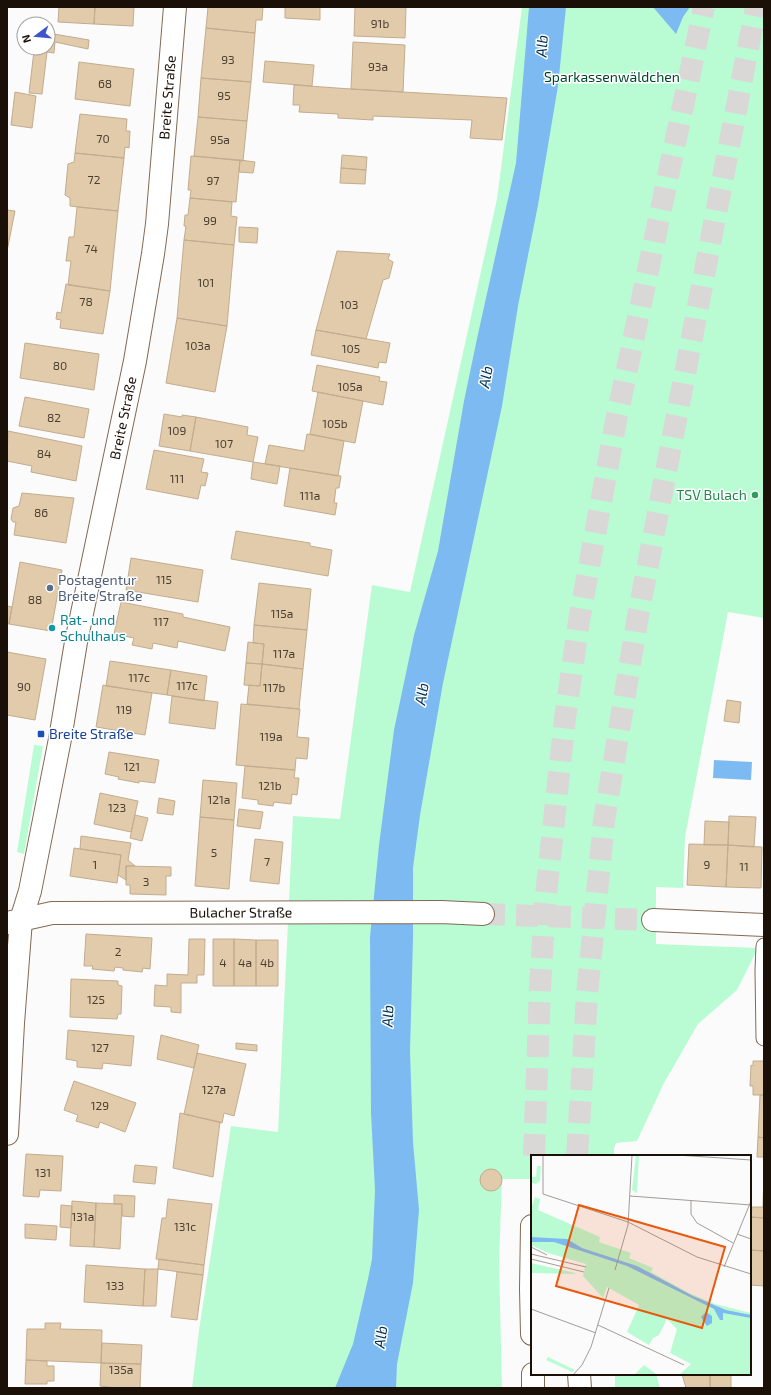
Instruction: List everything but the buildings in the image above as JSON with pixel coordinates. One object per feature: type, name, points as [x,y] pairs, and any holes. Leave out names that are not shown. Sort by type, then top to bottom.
[{"type":"main road","name":"Breite Straße","points":[[7,1134],[13,1024],[14,921],[30,890],[54,773],[76,642],[130,383],[153,254],[157,224],[175,7]]},
{"type":"main road","name":"Bulacher Straße","points":[[14,921],[52,913],[352,914],[441,912],[483,914]]},
{"type":"main road","points":[[653,920],[764,925]]},
{"type":"main road","points":[[533,1375],[533,1388]]},
{"type":"main road","points":[[579,1375],[580,1388]]},
{"type":"lane","points":[[764,946],[764,1038]]},
{"type":"green space","name":"Sparkassenwäldchen","points":[[522,7],[764,7],[764,618],[728,612],[685,837],[683,888],[656,887],[656,944],[758,948],[737,990],[698,1024],[664,1083],[637,1141],[616,1143],[614,1155],[531,1155],[531,1179],[502,1179],[499,1261],[502,1388],[192,1388],[199,1330],[231,1126],[278,1132],[293,816],[340,819],[372,585],[410,592],[497,199]]},
{"type":"green space","points":[[34,745],[43,746],[24,854],[17,852]]},
{"type":"green space","points":[[615,1375],[656,1375],[660,1388],[615,1388]]},
{"type":"water","name":"Alb","points":[[529,7],[566,7],[558,86],[538,205],[518,306],[502,406],[443,683],[420,815],[413,868],[410,1052],[413,1142],[419,1210],[413,1283],[397,1364],[396,1388],[335,1388],[353,1344],[372,1259],[375,1190],[371,1113],[370,937],[379,845],[394,730],[414,635],[438,551],[464,401],[516,163]]},
{"type":"water","points":[[653,7],[690,7],[683,17],[676,34]]},
{"type":"water","points":[[714,760],[752,762],[751,780],[713,778]]},
{"type":"tunnel","points":[[534,1155],[540,988],[545,904],[565,718],[579,621],[616,421],[704,7]]},
{"type":"tunnel","points":[[577,1155],[587,996],[604,821],[638,616],[756,7]]},
{"type":"tunnel","points":[[483,914],[653,920]]},
{"type":"place","name":"TSV Bulach","points":[[755,495]]},
{"type":"place","name":"Postagentur Breite Straße","points":[[50,588]]},
{"type":"place","name":"Rat- und Schulhaus","points":[[52,628]]},
{"type":"place","name":"Breite Straße","points":[[41,734]]}]
